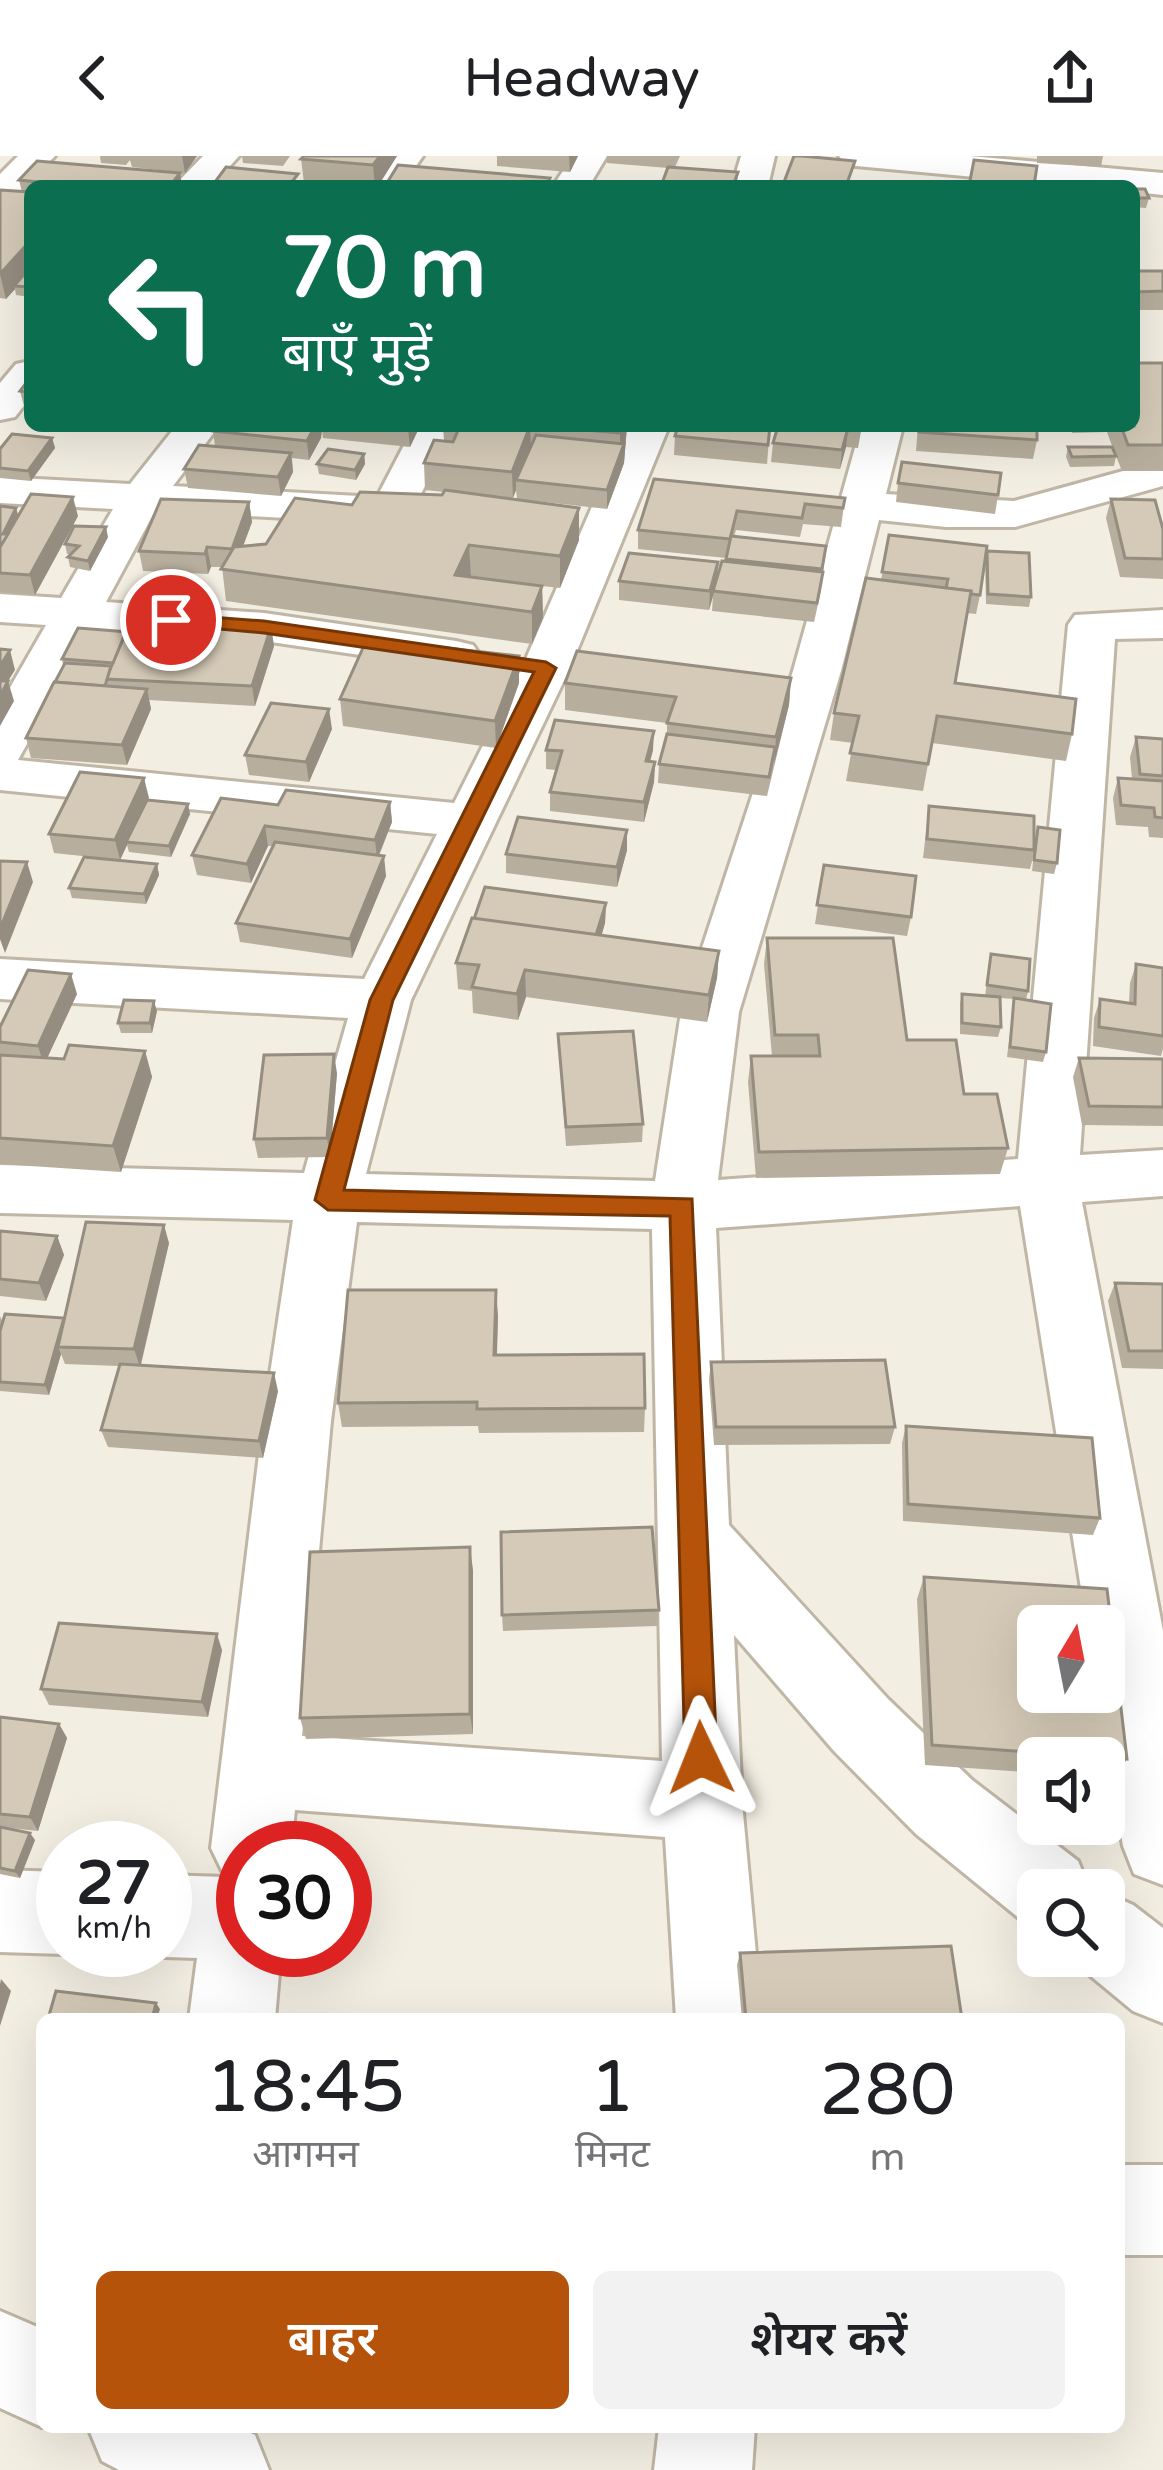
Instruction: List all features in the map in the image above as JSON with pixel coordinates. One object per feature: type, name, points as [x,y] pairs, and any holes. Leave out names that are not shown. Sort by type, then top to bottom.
[{"type":"street","points":[[0,193],[38,156]]},
{"type":"street","points":[[198,180],[222,156]]},
{"type":"street","points":[[856,156],[1038,180]]},
{"type":"street","points":[[0,408],[24,380]]},
{"type":"street","points":[[0,748],[139,500],[193,432]]},
{"type":"street","points":[[0,490],[411,512],[433,432]]},
{"type":"street","points":[[254,1821],[297,1421],[328,1200],[382,1000],[546,668],[583,526],[644,432]]},
{"type":"street","points":[[719,2013],[702,1802],[682,1206],[710,1012],[817,670],[880,432]]},
{"type":"street","points":[[861,505],[946,514],[1016,514],[1163,473]]},
{"type":"street","points":[[0,608],[264,627],[546,668]]},
{"type":"street","points":[[1163,624],[1093,625],[1047,1179],[1163,1846]]},
{"type":"street","points":[[0,774],[471,820]]},
{"type":"street","points":[[0,979],[382,1000]]},
{"type":"street","points":[[0,1190],[682,1206],[1163,1173]]},
{"type":"street","points":[[694,1535],[861,1725],[944,1807],[1022,1869]]},
{"type":"street","points":[[260,1770],[702,1802]]},
{"type":"street","points":[[0,1911],[36,1912]]},
{"type":"street","points":[[1125,1951],[1163,1981]]},
{"type":"street","points":[[233,2013],[237,1977]]},
{"type":"street","points":[[1125,2210],[1163,2210]]},
{"type":"street","points":[[0,2358],[36,2376]]},
{"type":"street","points":[[703,2470],[706,2433]]},
{"type":"building","points":[[380,156],[373,165],[301,159]]},
{"type":"building","points":[[794,156],[855,161],[848,180],[785,180]]},
{"type":"building","points":[[974,160],[1037,166],[1035,180],[970,180]]},
{"type":"building","points":[[37,161],[180,173],[175,180],[19,180]]},
{"type":"building","points":[[398,165],[550,178],[549,180],[389,180]]},
{"type":"building","points":[[226,167],[298,174],[294,180],[216,180]]},
{"type":"building","points":[[668,167],[738,172],[735,180],[663,180]]},
{"type":"building","points":[[0,190],[24,192],[24,248],[0,274]]},
{"type":"building","points":[[1140,271],[1163,271],[1163,291],[1140,292]]},
{"type":"building","points":[[1140,363],[1163,363],[1163,445],[1128,445],[1123,432],[1140,432]]},
{"type":"building","points":[[222,432],[312,432],[307,441]]},
{"type":"building","points":[[457,432],[528,432],[512,472],[424,463],[434,440],[453,442]]},
{"type":"building","points":[[676,432],[769,432],[768,445],[675,436]]},
{"type":"building","points":[[776,432],[847,432],[842,450],[773,443]]},
{"type":"building","points":[[919,432],[1037,432],[1037,440]]},
{"type":"building","points":[[12,434],[52,438],[28,471],[0,468],[0,449]]},
{"type":"building","points":[[536,435],[624,444],[607,490],[516,480]]},
{"type":"building","points":[[199,445],[291,453],[278,477],[184,469]]},
{"type":"building","points":[[1068,447],[1112,447],[1116,456],[1072,457]]},
{"type":"building","points":[[328,449],[364,454],[355,470],[317,464]]},
{"type":"building","points":[[902,462],[1001,473],[998,495],[898,483]]},
{"type":"building","points":[[654,479],[845,498],[843,508],[805,504],[802,518],[737,511],[730,539],[638,530]]},
{"type":"building","points":[[445,490],[579,508],[560,556],[469,545],[455,575],[542,586],[532,612],[221,569],[234,547],[266,544],[295,498],[352,505],[360,492],[442,495]]},
{"type":"building","points":[[31,494],[73,497],[30,575],[0,573],[0,547]]},
{"type":"building","points":[[161,499],[249,502],[232,549],[207,547],[205,554],[139,551]]},
{"type":"building","points":[[1111,499],[1155,500],[1163,529],[1163,559],[1125,558]]},
{"type":"building","points":[[0,506],[16,508],[0,547]]},
{"type":"building","points":[[74,526],[106,527],[88,561],[68,557],[79,546],[65,544]]},
{"type":"building","points":[[889,535],[987,546],[980,595],[946,588],[948,579],[882,572]]},
{"type":"building","points":[[731,536],[826,546],[822,569],[726,559]]},
{"type":"building","points":[[987,551],[1029,553],[1031,597],[988,594]]},
{"type":"building","points":[[629,553],[718,562],[710,591],[619,581]]},
{"type":"building","points":[[722,561],[823,572],[817,603],[713,591]]},
{"type":"building","points":[[866,578],[971,591],[955,683],[1076,699],[1072,734],[937,716],[928,764],[850,753],[859,716],[834,713]]},
{"type":"building","points":[[175,622],[271,627],[252,686],[106,679],[125,634],[170,636]]},
{"type":"building","points":[[78,628],[128,632],[113,663],[62,659]]},
{"type":"building","points":[[367,639],[519,656],[495,721],[340,699]]},
{"type":"building","points":[[577,651],[791,678],[776,737],[667,723],[676,697],[565,683]]},
{"type":"building","points":[[65,663],[111,666],[105,686],[55,682]]},
{"type":"building","points":[[54,682],[147,689],[122,745],[26,738]]},
{"type":"building","points":[[271,703],[329,709],[306,762],[245,755]]},
{"type":"building","points":[[555,720],[654,731],[646,761],[655,762],[644,802],[550,792],[562,751],[546,750]]},
{"type":"building","points":[[667,734],[775,747],[769,777],[659,764]]},
{"type":"building","points":[[1136,737],[1163,739],[1163,776],[1140,774]]},
{"type":"building","points":[[80,772],[144,778],[115,840],[49,834]]},
{"type":"building","points":[[1118,778],[1163,781],[1163,818],[1155,817],[1154,808],[1121,805]]},
{"type":"building","points":[[286,790],[390,802],[375,840],[265,826],[247,864],[192,855],[221,798],[278,805]]},
{"type":"building","points":[[147,800],[188,804],[169,846],[126,842]]},
{"type":"building","points":[[929,806],[1034,816],[1034,850],[927,839]]},
{"type":"building","points":[[518,817],[627,830],[617,867],[506,854]]},
{"type":"building","points":[[1038,827],[1060,830],[1057,863],[1034,860]]},
{"type":"building","points":[[275,842],[384,856],[350,939],[236,923]]},
{"type":"building","points":[[84,857],[157,864],[144,894],[69,888]]},
{"type":"building","points":[[0,861],[27,862],[0,929]]},
{"type":"building","points":[[824,865],[916,876],[911,917],[817,905]]},
{"type":"building","points":[[485,887],[606,903],[596,935],[474,919]]},
{"type":"building","points":[[472,918],[719,951],[709,995],[525,970],[517,994],[472,987],[479,965],[456,963]]},
{"type":"building","points":[[767,938],[893,938],[907,1040],[956,1040],[964,1094],[997,1094],[1008,1148],[759,1152],[751,1056],[820,1056],[818,1035],[775,1035]]},
{"type":"building","points":[[991,954],[1030,959],[1028,991],[987,985]]},
{"type":"building","points":[[1136,964],[1163,968],[1163,1036],[1099,1027],[1100,999],[1135,1004]]},
{"type":"building","points":[[28,970],[71,974],[38,1046],[0,1042],[0,1027]]},
{"type":"building","points":[[962,994],[1000,997],[1001,1027],[962,1023]]},
{"type":"building","points":[[1014,998],[1051,1004],[1046,1052],[1010,1047]]},
{"type":"building","points":[[124,1000],[154,1001],[150,1023],[118,1023]]},
{"type":"building","points":[[633,1031],[643,1124],[566,1127],[558,1034]]},
{"type":"building","points":[[69,1045],[145,1051],[113,1146],[0,1138],[0,1055],[64,1059]]},
{"type":"building","points":[[334,1054],[327,1138],[254,1139],[264,1055]]},
{"type":"building","points":[[1079,1058],[1163,1059],[1163,1107],[1089,1106]]},
{"type":"building","points":[[86,1222],[164,1225],[134,1349],[58,1347]]},
{"type":"building","points":[[0,1231],[57,1236],[39,1283],[0,1279]]},
{"type":"building","points":[[1115,1283],[1163,1284],[1163,1351],[1129,1351]]},
{"type":"building","points":[[348,1290],[496,1290],[494,1355],[644,1354],[645,1408],[477,1409],[477,1402],[338,1403]]},
{"type":"building","points":[[5,1314],[64,1318],[45,1385],[0,1382],[0,1331]]},
{"type":"building","points":[[885,1360],[895,1427],[716,1427],[711,1362]]},
{"type":"building","points":[[120,1364],[274,1373],[259,1441],[101,1430]]},
{"type":"building","points":[[906,1426],[1092,1438],[1100,1518],[908,1504]]},
{"type":"building","points":[[652,1527],[659,1610],[502,1615],[501,1532]]},
{"type":"building","points":[[470,1547],[470,1714],[300,1718],[310,1552]]},
{"type":"building","points":[[924,1577],[1107,1589],[1109,1605],[1017,1605],[1017,1713],[1122,1713],[1124,1737],[1017,1737],[1017,1751],[932,1745]]},
{"type":"building","points":[[59,1623],[217,1634],[202,1702],[41,1689]]},
{"type":"building","points":[[0,1717],[59,1724],[30,1817],[0,1814]]},
{"type":"building","points":[[0,1827],[30,1833],[15,1871],[0,1868]]},
{"type":"building","points":[[951,1946],[961,2013],[745,2013],[740,1953]]},
{"type":"building","points":[[56,1991],[156,2003],[154,2013],[50,2013]]},
{"type":"route","points":[[171,620],[264,627],[546,668],[382,1000],[328,1200],[682,1206],[701,1758]]}]
